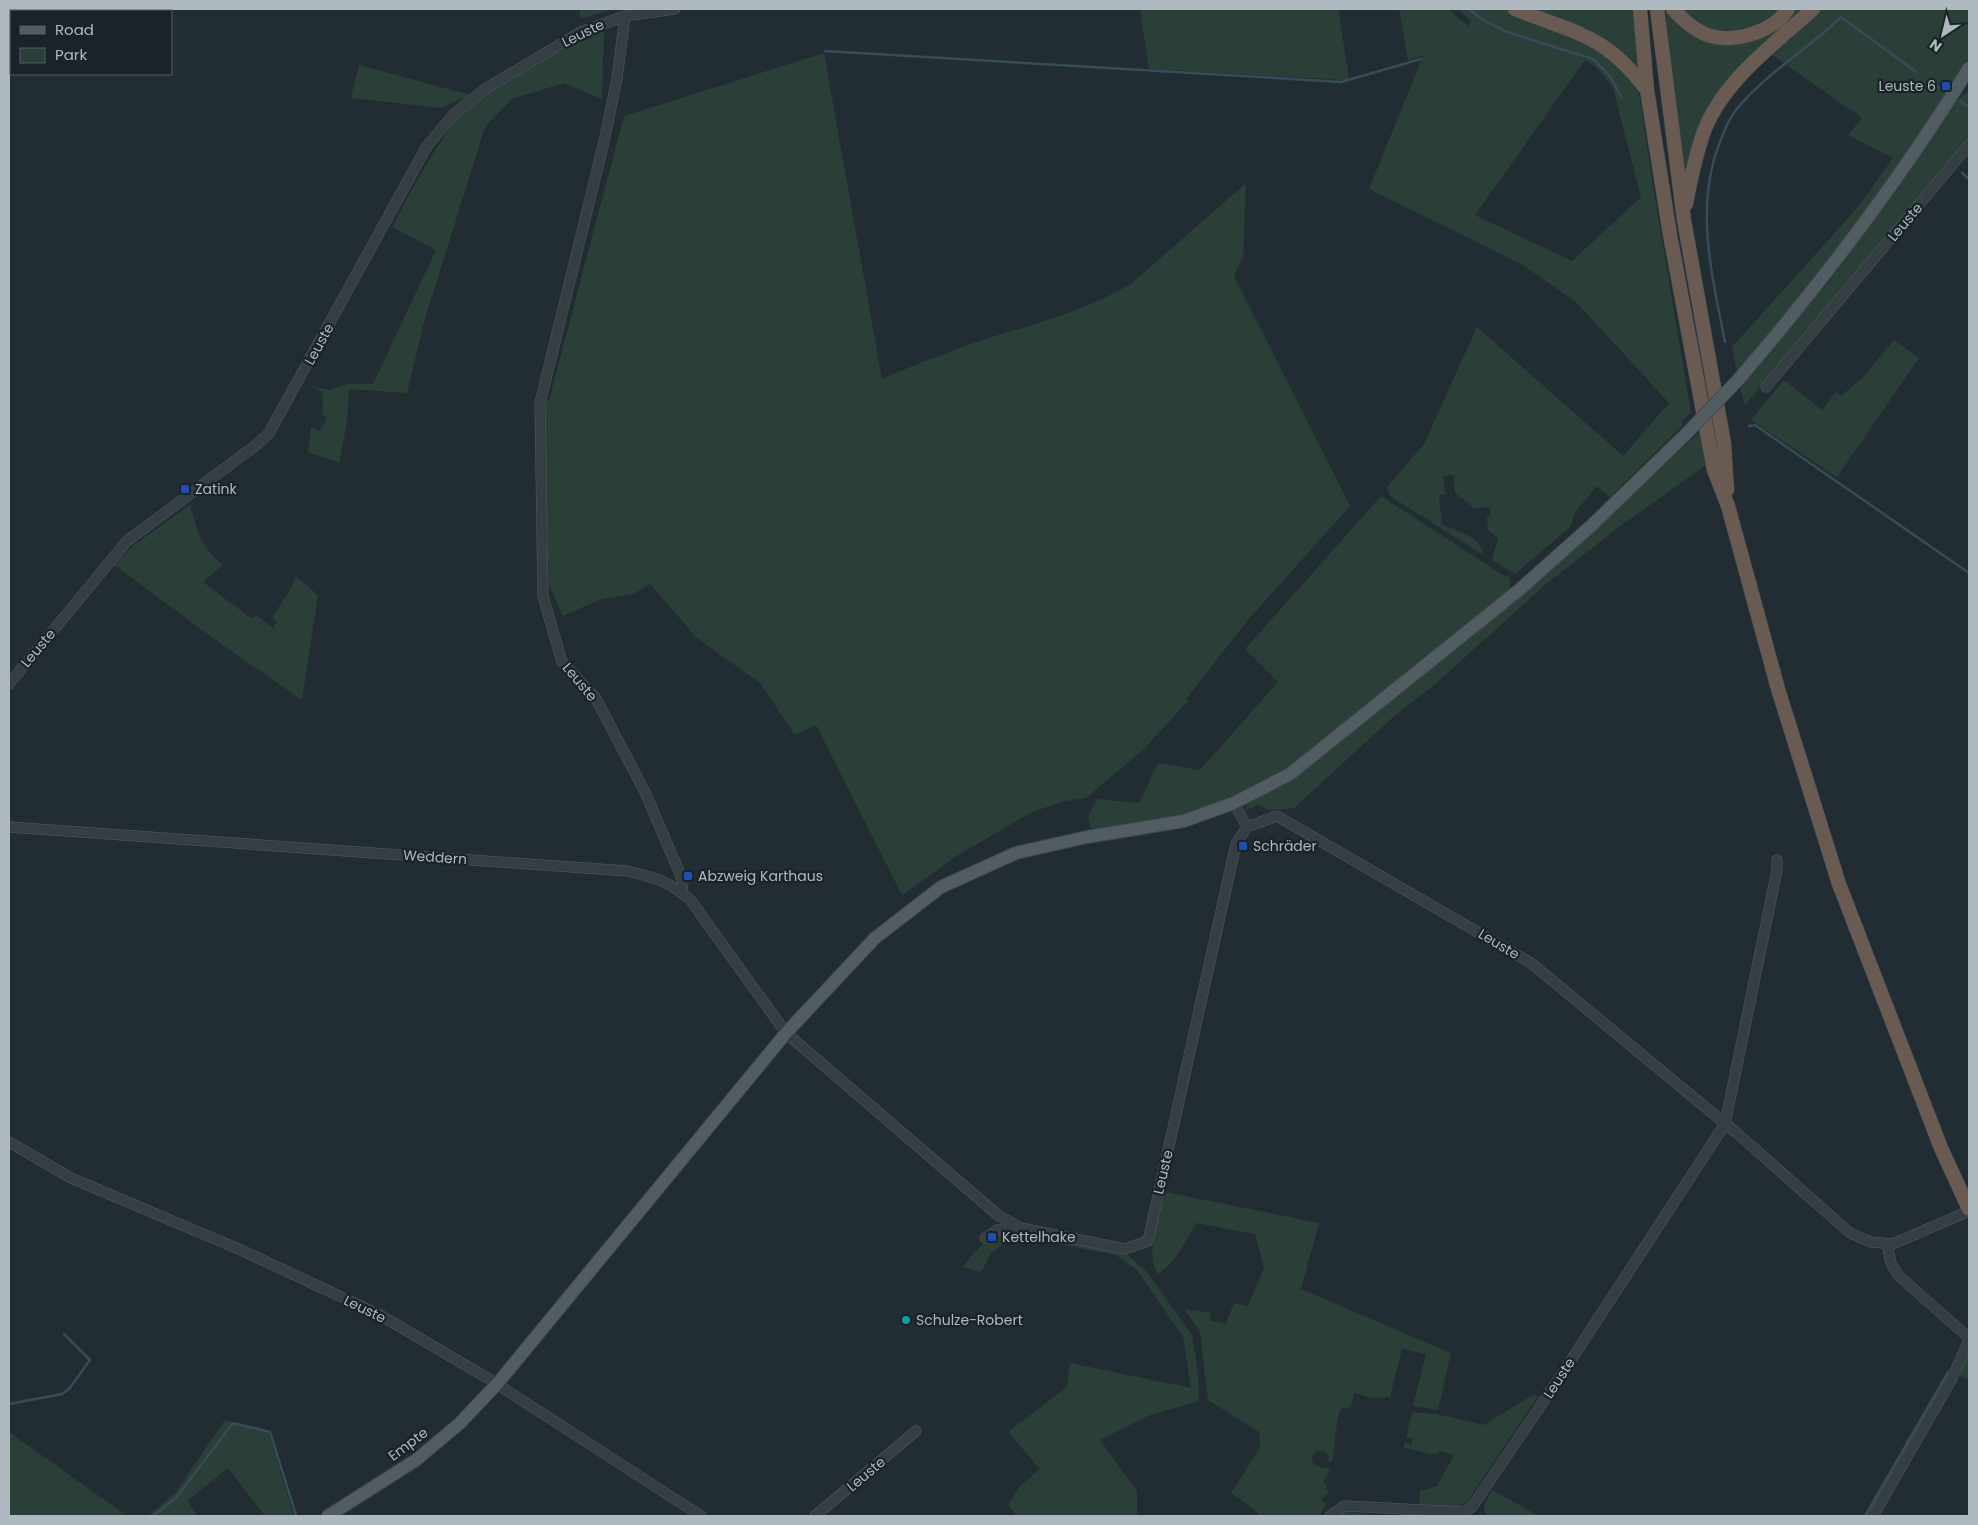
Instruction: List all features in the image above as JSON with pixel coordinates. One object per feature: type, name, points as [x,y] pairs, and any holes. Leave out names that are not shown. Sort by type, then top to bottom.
[{"type":"highway","points":[[1515,9],[1583,33],[1601,42],[1617,54],[1647,90]]},
{"type":"highway","points":[[1640,9],[1647,90],[1670,235],[1714,470],[1728,506],[1778,689],[1839,884],[1941,1148],[1969,1210]]},
{"type":"highway","points":[[1657,9],[1684,220],[1724,443],[1728,506]]},
{"type":"highway","points":[[1672,9],[1691,26],[1710,36],[1728,38],[1752,34],[1771,26],[1788,9]]},
{"type":"highway","points":[[1684,220],[1689,188],[1702,136],[1724,96],[1749,66],[1813,9]]},
{"type":"main road","name":"Empte","points":[[328,1516],[416,1460],[460,1423],[497,1384],[786,1033],[874,938],[942,887],[1016,853],[1087,837],[1184,822],[1234,803],[1290,774],[1392,694],[1558,557],[1685,435],[1738,380],[1798,309],[1850,244],[1965,85],[1969,68]]},
{"type":"street","name":"Leuste","points":[[9,684],[127,541],[255,446],[269,433],[427,146],[454,114],[485,89],[581,32],[625,16],[675,9]]},
{"type":"street","name":"Leuste","points":[[625,16],[616,79],[603,146],[540,403],[543,596],[562,662],[595,697],[641,783],[680,874],[683,882],[682,891]]},
{"type":"street","name":"Leuste","points":[[1766,386],[1842,299],[1969,145]]},
{"type":"street","points":[[1234,803],[1247,827]]},
{"type":"street","name":"Leuste","points":[[786,1033],[992,1210],[1015,1226],[1125,1249],[1148,1241],[1236,844],[1247,827],[1277,816],[1503,945],[1531,963],[1725,1124],[1850,1233],[1871,1242],[1888,1244],[1904,1240],[1969,1210]]},
{"type":"street","name":"Weddern","points":[[9,827],[627,871],[657,878],[682,891],[705,918],[786,1033]]},
{"type":"street","name":"Leuste","points":[[1330,1516],[1344,1506],[1463,1512],[1472,1507],[1554,1387],[1725,1124],[1777,870],[1777,860]]},
{"type":"street","name":"Leuste","points":[[9,1142],[71,1178],[240,1250],[380,1315],[497,1384],[700,1516]]},
{"type":"street","name":"Leuste","points":[[992,1210],[993,1226],[987,1236],[1015,1226]]},
{"type":"street","points":[[1873,1516],[1950,1382],[1969,1339],[1898,1275],[1891,1264],[1888,1244]]},
{"type":"street","name":"Leuste","points":[[816,1516],[916,1431]]},
{"type":"green space","points":[[580,9],[612,9],[584,18],[580,17]]},
{"type":"green space","points":[[1140,9],[1338,9],[1349,78],[1342,80],[1149,69]]},
{"type":"green space","points":[[1399,9],[1448,9],[1468,26],[1471,21],[1458,9],[1504,9],[1606,51],[1636,87],[1640,98],[1691,412],[1682,422],[1683,425],[1610,497],[1597,486],[1575,512],[1570,527],[1515,574],[1492,560],[1498,538],[1488,530],[1487,517],[1491,516],[1490,507],[1474,508],[1455,493],[1453,475],[1443,476],[1445,494],[1439,495],[1442,525],[1474,539],[1479,543],[1483,555],[1390,496],[1387,487],[1424,444],[1477,327],[1623,456],[1669,403],[1576,302],[1523,265],[1369,189],[1423,56],[1408,60]],"holes":[[[1585,60],[1597,68],[1613,88],[1641,197],[1572,261],[1475,215]]]},
{"type":"green space","points":[[1530,9],[1633,9],[1638,66],[1604,38],[1578,26]]},
{"type":"green space","points":[[1682,9],[1781,9],[1757,24],[1731,31],[1705,26],[1693,19]]},
{"type":"green space","points":[[1795,9],[1804,9],[1743,66],[1692,153],[1684,175],[1665,11],[1712,41],[1791,15]]},
{"type":"green space","points":[[1819,9],[1969,9],[1969,59],[1950,90],[1850,236],[1739,371],[1736,368],[1732,347],[1858,207],[1893,158],[1848,135],[1862,118],[1771,54]]},
{"type":"green space","points":[[604,28],[602,99],[564,83],[512,99],[485,127],[424,322],[407,393],[349,389],[347,422],[339,463],[308,452],[311,427],[320,431],[327,418],[321,414],[323,410],[322,392],[310,386],[330,390],[346,384],[373,384],[436,250],[392,227],[423,171],[454,121],[473,102],[490,89]]},
{"type":"green space","points":[[824,53],[882,379],[962,347],[1079,309],[1131,284],[1246,183],[1243,257],[1234,276],[1350,506],[1248,620],[1186,699],[1188,701],[1143,750],[1086,798],[1065,801],[1032,812],[958,855],[902,895],[816,725],[795,735],[760,683],[697,638],[650,584],[633,594],[601,599],[563,616],[549,585],[543,412],[547,398],[549,400],[624,116]]},
{"type":"green space","points":[[359,65],[470,95],[441,108],[351,98]]},
{"type":"green space","points":[[1967,93],[1969,94],[1969,139],[1745,405],[1740,387],[1828,282],[1898,188],[1956,100]]},
{"type":"green space","points":[[1894,340],[1919,358],[1837,477],[1751,420],[1784,380],[1822,410],[1836,392],[1841,396],[1864,376]]},
{"type":"green space","points":[[1702,430],[1709,463],[1619,527],[1545,585],[1433,686],[1393,717],[1294,808],[1269,810],[1258,805],[1244,811],[1249,802],[1308,767],[1533,586]]},
{"type":"green space","points":[[1381,496],[1506,577],[1508,576],[1511,582],[1507,595],[1298,762],[1230,800],[1173,818],[1094,830],[1090,827],[1088,817],[1097,799],[1139,803],[1158,763],[1200,770],[1278,682],[1245,649]]},
{"type":"green space","points":[[190,505],[201,538],[209,551],[223,565],[203,582],[248,616],[253,618],[256,615],[273,628],[277,622],[272,617],[289,592],[296,576],[318,595],[302,700],[224,646],[114,565],[134,545]]},
{"type":"green space","points":[[1165,1192],[1319,1223],[1301,1289],[1451,1353],[1438,1410],[1413,1406],[1426,1354],[1402,1349],[1390,1397],[1373,1398],[1354,1393],[1351,1407],[1341,1409],[1332,1462],[1328,1461],[1329,1456],[1323,1451],[1317,1451],[1312,1456],[1313,1463],[1321,1468],[1330,1469],[1324,1481],[1329,1493],[1321,1499],[1326,1504],[1319,1516],[1257,1516],[1259,1513],[1231,1493],[1260,1448],[1259,1432],[1208,1400],[1200,1331],[1184,1309],[1211,1313],[1210,1320],[1226,1324],[1234,1303],[1248,1306],[1264,1268],[1255,1234],[1196,1223],[1175,1257],[1158,1274],[1152,1257],[1154,1235]]},
{"type":"green space","points":[[1020,1230],[1124,1252],[1147,1272],[1192,1335],[1198,1373],[1199,1401],[1150,1415],[1100,1440],[1137,1491],[1137,1516],[1017,1516],[1008,1505],[1019,1487],[1040,1469],[1008,1432],[1067,1387],[1070,1363],[1191,1388],[1183,1337],[1137,1270],[1116,1255],[1030,1239],[1005,1243],[991,1253],[981,1272],[963,1267],[974,1253],[987,1242],[1011,1231]]},
{"type":"green space","points":[[1969,1352],[1969,1380],[1957,1374]]},
{"type":"green space","points":[[1534,1394],[1538,1396],[1467,1502],[1457,1507],[1419,1504],[1420,1491],[1437,1486],[1454,1455],[1440,1451],[1437,1455],[1404,1448],[1405,1442],[1411,1445],[1413,1437],[1406,1438],[1412,1412],[1436,1414],[1484,1425]]},
{"type":"green space","points":[[225,1420],[268,1431],[294,1516],[265,1516],[228,1468],[187,1501],[198,1516],[148,1516],[176,1492]]},
{"type":"green space","points":[[9,1432],[127,1516],[9,1516]]},
{"type":"green space","points":[[1492,1490],[1539,1516],[1486,1516],[1484,1506]]},
{"type":"green space","points":[[1344,1512],[1391,1516],[1336,1516]]},
{"type":"waterway","points":[[1469,9],[1483,20],[1507,32],[1593,59],[1610,76],[1622,98]]},
{"type":"waterway","points":[[1725,342],[1711,265],[1707,213],[1708,188],[1713,162],[1725,130],[1734,113],[1747,97],[1773,73],[1841,17],[1915,71]]},
{"type":"waterway","points":[[825,51],[1341,82],[1421,59]]},
{"type":"waterway","points":[[1929,81],[1941,89]]},
{"type":"waterway","points":[[1960,101],[1969,107]]},
{"type":"waterway","points":[[1962,173],[1969,179]]},
{"type":"waterway","points":[[1749,426],[1755,425],[1969,573]]},
{"type":"waterway","points":[[9,1404],[62,1394],[69,1389],[90,1360],[64,1334]]},
{"type":"waterway","points":[[1865,1516],[1948,1372]]},
{"type":"waterway","points":[[153,1516],[176,1498],[233,1423],[270,1432],[296,1515]]},
{"type":"place","name":"Leuste 6","points":[[1946,86]]},
{"type":"place","name":"Zatink","points":[[185,489]]},
{"type":"place","name":"Schräder","points":[[1243,846]]},
{"type":"place","name":"Abzweig Karthaus","points":[[688,876]]},
{"type":"place","name":"Kettelhake","points":[[992,1237]]},
{"type":"place","name":"Schulze-Robert","points":[[906,1320]]}]
